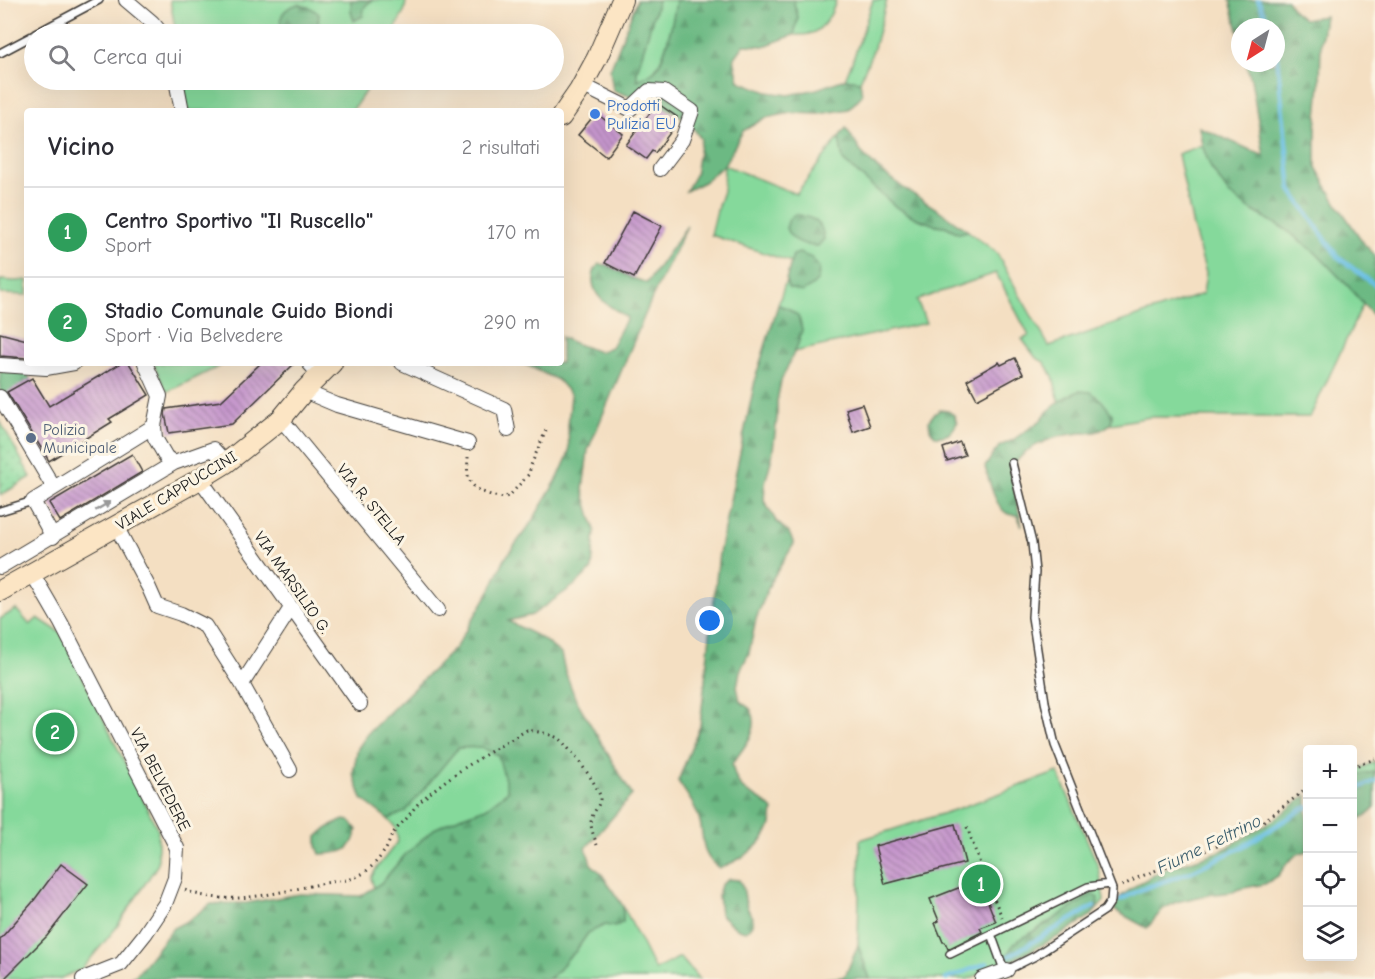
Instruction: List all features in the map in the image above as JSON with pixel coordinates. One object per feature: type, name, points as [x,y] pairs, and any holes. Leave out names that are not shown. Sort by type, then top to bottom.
[{"type":"street","points":[[126,0],[154,24]]},
{"type":"street","points":[[564,112],[597,58],[622,0]]},
{"type":"street","points":[[582,85],[630,109],[649,91],[664,92],[692,111],[682,140],[660,169]]},
{"type":"street","points":[[178,90],[181,108]]},
{"type":"street","points":[[0,365],[46,368],[57,366]]},
{"type":"street","points":[[146,366],[160,396],[154,426],[155,438],[166,458],[174,463]]},
{"type":"street","points":[[409,366],[504,409],[508,430]]},
{"type":"street","name":"VIALE CAPPUCCINI","points":[[0,591],[226,463],[281,418],[304,391],[320,367]]},
{"type":"street","points":[[304,391],[337,405],[468,443]]},
{"type":"street","points":[[0,397],[54,488]]},
{"type":"street","name":"VIA R. STELLA","points":[[281,418],[438,610]]},
{"type":"street","points":[[53,537],[33,501],[154,426]]},
{"type":"street","points":[[0,567],[174,463],[213,449],[226,463]]},
{"type":"street","name":"VIA MARSILIO G.","points":[[200,479],[360,704]]},
{"type":"street","points":[[116,526],[157,606],[181,614],[205,626],[242,684],[290,770]]},
{"type":"street","name":"VIA BELVEDERE","points":[[32,573],[61,623],[177,848],[175,878],[165,904],[145,934],[121,964],[83,979]]},
{"type":"street","points":[[242,684],[291,608]]},
{"type":"street","points":[[982,979],[1007,970]]},
{"type":"lane","points":[[55,24],[99,0]]},
{"type":"lane","points":[[0,53],[24,41]]},
{"type":"lane","points":[[991,934],[1003,967],[1007,970],[1105,910],[1111,901],[1111,888],[1055,746],[1045,702],[1032,617],[1035,572],[1032,543],[1011,463]]},
{"type":"lane","points":[[0,511],[33,501]]},
{"type":"lane","points":[[950,954],[1088,887],[1111,888]]},
{"type":"path","points":[[468,443],[470,481],[474,487],[504,498],[511,494],[529,474],[547,428]]},
{"type":"path","points":[[172,885],[192,894],[210,897],[243,897],[285,892],[342,881],[360,875],[377,861],[387,847],[392,834],[419,803],[437,787],[527,730],[558,739],[584,766],[600,797],[591,826],[597,845]]},
{"type":"path","points":[[1357,766],[1375,759]]},
{"type":"path","points":[[1111,888],[1235,838],[1257,826],[1303,792]]},
{"type":"path","points":[[967,827],[986,881],[1007,926]]},
{"type":"green space","points":[[170,0],[406,0],[405,9],[398,24],[174,24]]},
{"type":"green space","points":[[351,0],[373,0],[365,6],[363,16],[354,21]]},
{"type":"green space","points":[[637,0],[658,0],[637,71],[637,80],[653,72],[660,62],[669,36],[676,0],[793,0],[798,17],[794,35],[764,46],[744,45],[734,59],[739,81],[767,92],[789,95],[817,89],[845,79],[860,81],[862,95],[849,109],[820,114],[791,113],[765,118],[743,131],[724,165],[704,182],[686,191],[695,175],[701,139],[692,126],[672,111],[613,90],[610,70]]},
{"type":"green space","points":[[658,0],[676,0],[669,36],[660,62],[654,70],[647,76],[636,80],[637,71]]},
{"type":"green space","points":[[793,0],[836,0],[830,16],[819,29],[809,34],[794,35],[798,17]]},
{"type":"green space","points":[[873,0],[887,0],[874,48],[860,81],[845,79],[854,57]]},
{"type":"green space","points":[[1230,0],[1287,0],[1294,11],[1304,19],[1325,16],[1321,42],[1316,167],[1337,204],[1365,245],[1375,255],[1375,318],[1316,253],[1285,229],[1229,194],[1211,168],[1202,145],[1199,127],[1264,156],[1249,72],[1285,72],[1285,18],[1235,18]]},
{"type":"green space","points":[[298,4],[311,8],[319,14],[318,24],[280,24],[284,11]]},
{"type":"green space","points":[[185,90],[366,90],[354,108],[188,108]]},
{"type":"green space","points":[[846,128],[861,152],[877,168],[968,231],[959,233],[945,226],[935,225],[896,207],[843,160],[839,137]]},
{"type":"green space","points":[[839,137],[843,160],[896,207],[916,218],[945,226],[959,233],[968,231],[997,253],[1049,346],[1203,294],[1206,273],[1193,227],[1178,154],[1202,145],[1211,168],[1229,194],[1285,229],[1316,253],[1363,304],[1310,417],[1150,417],[1111,424],[1112,414],[1066,397],[1059,402],[1053,376],[1044,362],[1036,358],[1022,339],[1029,336],[996,273],[917,300],[926,323],[794,352],[800,336],[801,323],[794,312],[778,305],[786,280],[789,288],[793,255],[791,262],[711,235],[723,191],[724,165],[796,194]]},
{"type":"green space","points":[[795,214],[815,220],[821,227],[824,239],[818,246],[799,242],[788,233],[786,228],[789,219]]},
{"type":"green space","points":[[687,226],[652,298],[588,450],[583,490],[595,530],[592,569],[575,585],[532,615],[508,621],[541,638],[561,654],[575,698],[632,795],[586,848],[591,864],[601,873],[623,906],[623,922],[615,927],[605,925],[588,933],[575,952],[549,979],[127,979],[136,975],[173,928],[211,904],[247,903],[300,894],[361,896],[381,883],[405,855],[434,829],[486,808],[508,791],[498,755],[481,747],[458,748],[405,812],[388,819],[362,799],[353,773],[358,748],[369,732],[456,647],[491,589],[504,560],[531,523],[558,478],[569,453],[568,426],[571,395],[558,380],[528,366],[564,366],[564,338],[599,352],[611,347],[627,318],[605,302],[594,287],[594,273],[599,264],[607,265],[647,283]]},
{"type":"green space","points":[[799,253],[812,258],[819,268],[818,280],[802,292],[788,288],[786,280],[793,255]]},
{"type":"green space","points":[[0,280],[24,280],[24,295],[0,294]]},
{"type":"green space","points":[[778,305],[798,316],[802,330],[781,381],[764,501],[776,521],[789,533],[794,544],[771,581],[756,619],[749,653],[740,671],[737,687],[740,701],[751,710],[754,725],[749,739],[732,764],[735,775],[743,788],[773,810],[770,828],[754,849],[734,862],[719,868],[712,862],[705,850],[696,811],[678,781],[700,726],[719,553],[756,376]]},
{"type":"green space","points":[[154,366],[220,366],[167,392]]},
{"type":"green space","points":[[0,371],[28,373],[30,380],[19,402],[6,404],[0,394]]},
{"type":"green space","points":[[1079,391],[1091,392],[1102,401],[1112,414],[1111,424],[1096,432],[1070,434],[1050,439],[1031,448],[1016,461],[1010,470],[1022,526],[1017,515],[1008,514],[999,506],[985,467],[1000,446],[1013,440],[1041,420],[1048,411],[1066,397]]},
{"type":"green space","points":[[940,410],[954,415],[957,423],[948,434],[935,436],[930,429],[929,421]]},
{"type":"green space","points":[[0,421],[31,477],[1,495],[0,494]]},
{"type":"green space","points":[[16,609],[30,625],[38,618],[61,633],[158,830],[158,864],[116,928],[82,969],[59,979],[0,979],[0,619]]},
{"type":"green space","points":[[481,747],[499,755],[508,791],[486,808],[460,817],[405,855],[374,888],[371,878],[398,841],[395,827],[388,819],[405,812],[457,748]]},
{"type":"green space","points":[[1375,762],[1375,772],[1357,774],[1357,769]]},
{"type":"green space","points":[[1058,772],[1099,868],[1104,901],[1092,915],[1008,963],[968,979],[870,979],[858,945],[860,840],[957,809]]},
{"type":"green space","points":[[1375,772],[1375,807],[1366,816],[1357,820],[1357,799],[1357,774]]},
{"type":"green space","points":[[1303,798],[1303,852],[1288,862],[1278,876],[1265,884],[1176,902],[1163,909],[1147,928],[1114,910],[1119,898],[1138,884],[1163,870],[1221,851],[1275,819]]},
{"type":"green space","points":[[344,820],[350,821],[357,830],[352,843],[340,852],[320,854],[317,837],[329,827]]},
{"type":"green space","points":[[729,879],[739,880],[743,887],[746,904],[753,921],[746,931],[735,927],[720,914],[718,895],[721,885]]},
{"type":"green space","points":[[1093,894],[1098,898],[1097,908],[1092,915],[1061,935],[1008,963],[1006,957],[1014,943]]},
{"type":"green space","points":[[623,906],[655,970],[680,957],[699,979],[549,979],[575,952],[588,933],[606,924],[623,922]]},
{"type":"green space","points":[[858,945],[870,979],[823,979],[842,977],[846,974]]},
{"type":"building","points":[[660,105],[677,117],[672,124],[675,126],[655,153],[652,151],[646,159],[626,145],[652,110],[654,112]]},
{"type":"building","points":[[596,113],[623,134],[606,157],[578,135]]},
{"type":"building","points":[[633,211],[662,226],[634,278],[605,263]]},
{"type":"building","points":[[0,333],[24,339],[24,358],[0,356]]},
{"type":"building","points":[[1015,358],[1023,374],[977,399],[967,380],[999,362],[1001,365]]},
{"type":"building","points":[[116,366],[131,366],[149,395],[109,419],[112,422],[49,461],[7,392],[32,378],[49,406]]},
{"type":"building","points":[[258,366],[292,366],[232,424],[169,433],[166,409],[221,401]]},
{"type":"building","points":[[862,404],[870,426],[853,432],[846,409]]},
{"type":"building","points":[[960,442],[965,455],[947,461],[943,448]]},
{"type":"building","points":[[132,454],[142,472],[60,521],[49,503]]},
{"type":"building","points":[[955,824],[965,863],[885,884],[875,846]]},
{"type":"building","points":[[61,864],[88,884],[47,936],[4,979],[0,979],[0,939],[32,903]]},
{"type":"building","points":[[979,880],[996,922],[980,928],[982,932],[948,949],[935,923],[939,921],[930,899]]},
{"type":"waterway","points":[[1258,0],[1266,18]]},
{"type":"waterway","points":[[1279,72],[1291,190],[1338,257],[1375,285]]},
{"type":"waterway","name":"Fiume Feltrino","points":[[1357,789],[1375,781]]},
{"type":"waterway","name":"Fiume Feltrino","points":[[1120,900],[1142,889],[1188,873],[1242,847],[1303,809]]},
{"type":"waterway","name":"Fiume Feltrino","points":[[1009,956],[1094,906]]},
{"type":"waterway","name":"Fiume Feltrino","points":[[946,979],[987,963]]},
{"type":"place","name":"Prodotti Pulizia EU","points":[[595,114]]},
{"type":"place","name":"Polizia Municipale","points":[[31,438]]},
{"type":"place","name":"Stadio Comunale Guido Biondi","points":[[55,732]]},
{"type":"place","name":"Centro Sportivo \"Il Ruscello\"","points":[[981,884]]}]
